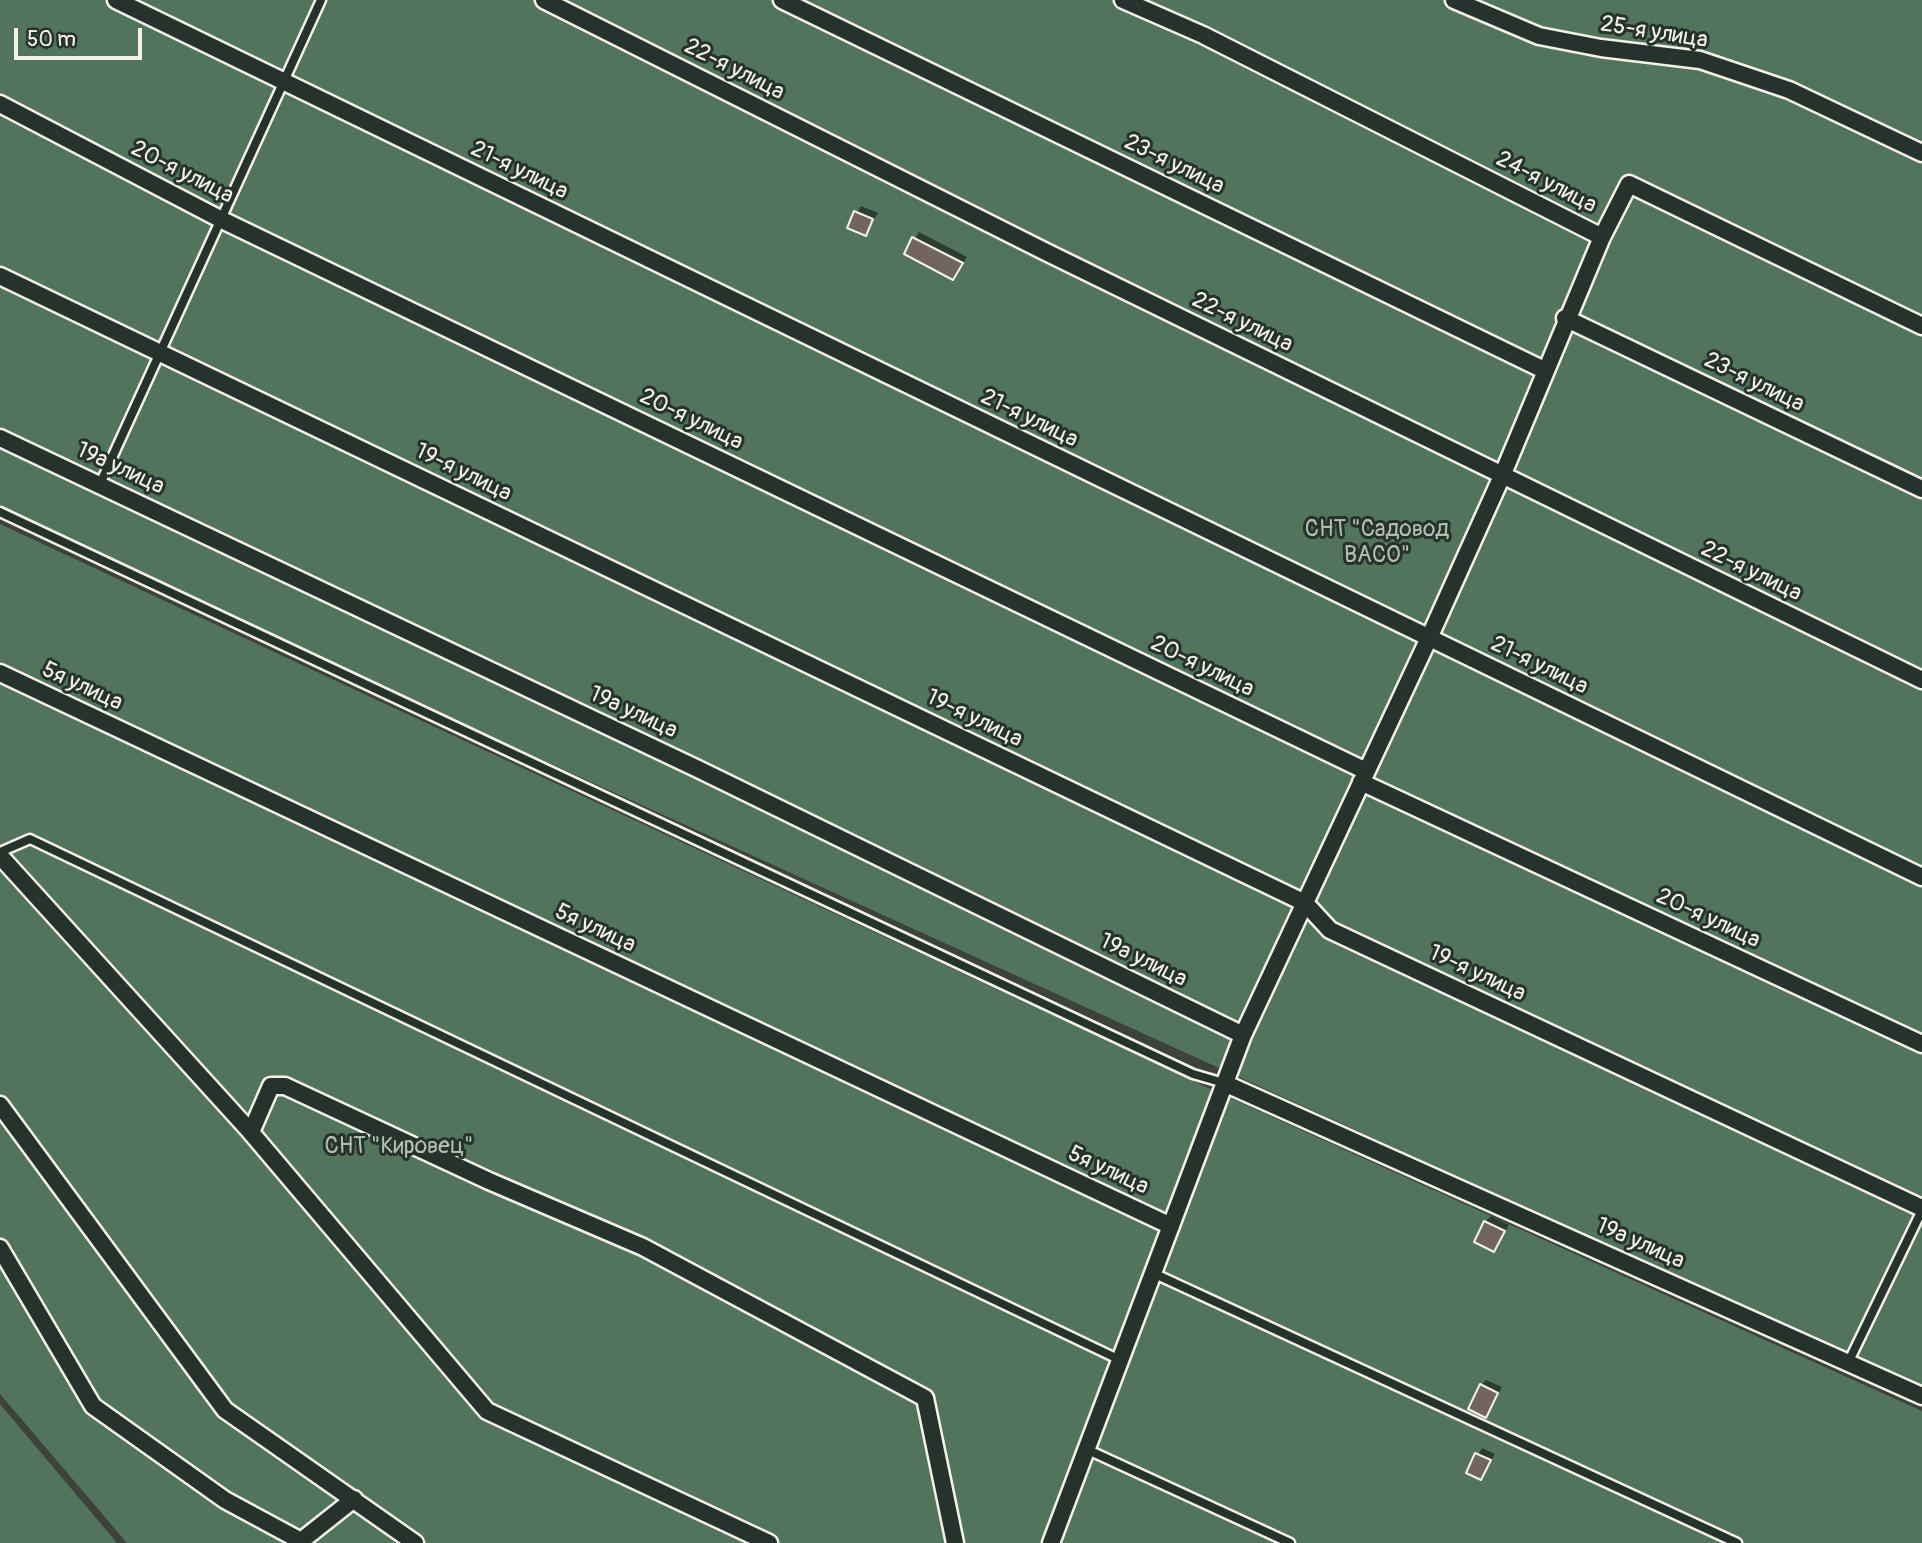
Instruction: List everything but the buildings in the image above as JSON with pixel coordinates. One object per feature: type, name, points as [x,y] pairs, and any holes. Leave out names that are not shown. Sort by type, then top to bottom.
[{"type":"street","name":"21-я улица","points":[[116,0],[1922,877]]},
{"type":"street","name":"22-я улица","points":[[544,0],[1502,476],[1922,680]]},
{"type":"street","name":"23-я улица","points":[[782,0],[1546,371]]},
{"type":"street","name":"24-я улица","points":[[1123,0],[1203,36],[1602,237],[1629,184],[1922,326]]},
{"type":"street","name":"25-я улица","points":[[1454,0],[1539,36],[1601,48],[1700,60],[1789,90],[1922,153]]},
{"type":"street","name":"20-я улица","points":[[0,104],[220,219],[1364,776],[1922,1044]]},
{"type":"street","points":[[1051,1543],[1242,1035],[1429,638],[1502,476],[1565,318],[1602,237]]},
{"type":"street","name":"19-я улица","points":[[0,276],[1305,903],[1330,930],[1922,1209]]},
{"type":"street","name":"23-я улица","points":[[1565,318],[1922,489]]},
{"type":"street","name":"19а улица","points":[[0,438],[698,769],[1242,1035]]},
{"type":"street","name":"5я улица","points":[[0,673],[1171,1226]]},
{"type":"street","points":[[0,854],[251,1132],[487,1411],[769,1543]]},
{"type":"street","name":"19а улица","points":[[1224,1083],[1922,1395]]},
{"type":"street","points":[[251,1132],[271,1086],[285,1086],[489,1181],[643,1247],[925,1398],[955,1543]]},
{"type":"street","points":[[0,1105],[225,1410],[415,1543]]},
{"type":"street","points":[[0,1248],[93,1406],[225,1500],[301,1541],[354,1499]]},
{"type":"lane","points":[[100,484],[320,0]]},
{"type":"lane","points":[[0,512],[1193,1074],[1224,1083]]},
{"type":"lane","points":[[0,854],[30,839],[1120,1360]]},
{"type":"lane","points":[[1848,1363],[1922,1209]]},
{"type":"lane","points":[[1153,1272],[1737,1543]]},
{"type":"lane","points":[[1086,1449],[1290,1543]]},
{"type":"green space","name":"СНТ \"Садовод ВАСО\"","points":[[0,0],[1922,0],[1922,1388],[0,513]]},
{"type":"green space","name":"СНТ \"Кировец\"","points":[[0,524],[1215,1091],[1922,1411],[1922,1543],[127,1543],[0,1394]]},
{"type":"green space","points":[[0,1404],[117,1543],[0,1543]]}]
